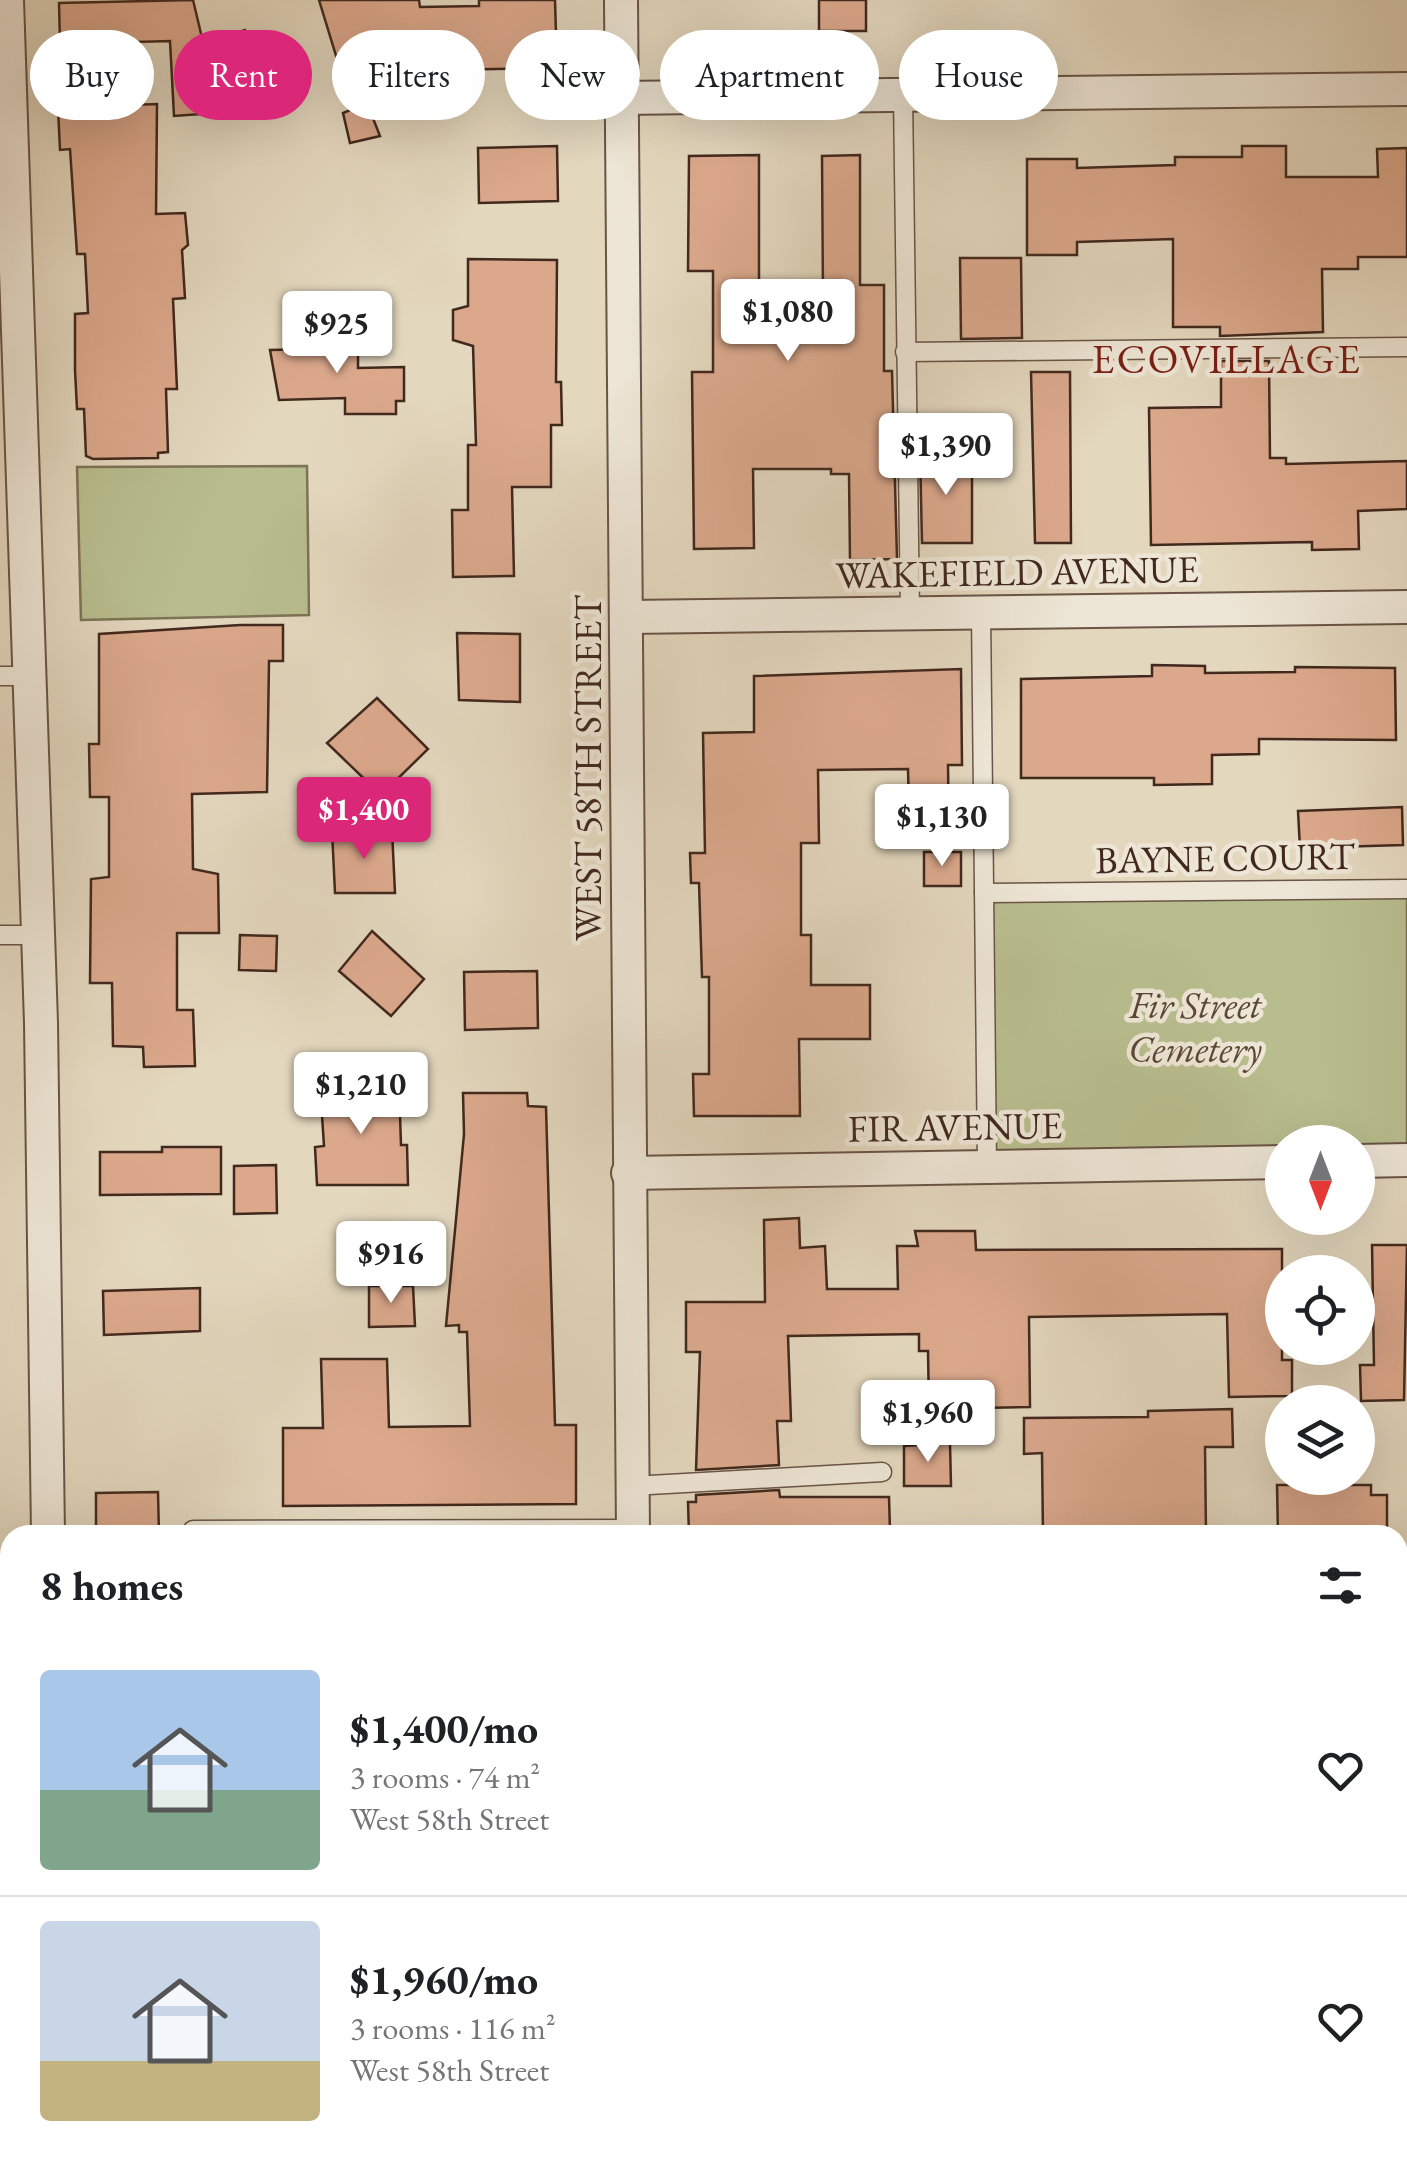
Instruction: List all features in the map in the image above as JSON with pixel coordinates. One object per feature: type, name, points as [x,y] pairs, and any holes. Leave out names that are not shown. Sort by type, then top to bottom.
[{"type":"street","points":[[7,0],[14,676],[38,935],[48,1525]]},
{"type":"street","name":"WEST 58TH STREET","points":[[621,0],[621,30]]},
{"type":"street","points":[[1058,92],[1407,89]]},
{"type":"street","points":[[640,98],[899,94]]},
{"type":"street","name":"WEST 58TH STREET","points":[[621,120],[633,1525]]},
{"type":"street","name":"WAKEFIELD AVENUE","points":[[628,617],[1407,608]]},
{"type":"street","points":[[1375,1161],[1407,1160]]},
{"type":"street","name":"FIR AVENUE","points":[[628,1172],[1265,1162]]},
{"type":"lane","points":[[903,120],[910,614]]},
{"type":"lane","points":[[906,352],[1407,347]]},
{"type":"lane","points":[[981,612],[987,1166]]},
{"type":"lane","name":"BAYNE COURT","points":[[984,893],[1407,889]]},
{"type":"lane","points":[[0,935],[38,935]]},
{"type":"lane","points":[[632,1486],[882,1472]]},
{"type":"green space","points":[[307,466],[309,615],[81,620],[77,467]]},
{"type":"green space","name":"Fir Street Cemetery","points":[[1407,889],[1407,1160],[1375,1161],[1375,1125],[1265,1125],[1265,1162],[987,1166],[984,893]]},
{"type":"building","points":[[193,0],[200,30],[174,30],[174,116],[170,41],[154,41],[154,30],[60,30],[59,3]]},
{"type":"building","points":[[319,0],[419,0],[420,7],[479,6],[479,0],[555,0],[556,30],[505,30],[505,69],[485,69],[485,30],[332,30],[332,43]]},
{"type":"building","points":[[819,0],[866,0],[866,30],[819,30]]},
{"type":"building","points":[[157,104],[156,214],[185,213],[188,245],[182,250],[185,298],[173,299],[177,389],[166,389],[168,452],[158,453],[158,458],[93,459],[86,456],[84,409],[77,409],[75,370],[75,314],[88,313],[85,254],[77,254],[70,149],[60,150],[59,120],[154,120]]},
{"type":"building","points":[[345,120],[374,120],[380,136],[350,143]]},
{"type":"building","points":[[557,146],[558,201],[479,203],[478,148]]},
{"type":"building","points":[[1242,146],[1286,146],[1286,177],[1378,177],[1377,149],[1407,148],[1407,257],[1358,257],[1358,269],[1322,269],[1323,332],[1220,336],[1220,327],[1173,327],[1173,239],[1077,242],[1077,255],[1027,255],[1027,159],[1077,159],[1077,168],[1175,165],[1175,157],[1242,157]]},
{"type":"building","points":[[759,155],[759,296],[823,296],[822,156],[860,155],[860,285],[884,285],[884,371],[892,371],[897,559],[850,560],[849,474],[831,474],[831,469],[753,469],[754,548],[694,549],[692,372],[713,372],[713,271],[688,271],[689,156]]},
{"type":"building","points":[[960,258],[1021,258],[1022,338],[961,339]]},
{"type":"building","points":[[468,259],[557,260],[556,382],[561,382],[562,425],[551,425],[551,487],[512,487],[514,576],[453,577],[452,510],[468,510],[468,445],[476,445],[473,346],[453,340],[453,310],[468,306]]},
{"type":"building","points":[[315,331],[358,331],[358,368],[404,367],[404,401],[396,401],[396,414],[345,414],[345,398],[279,400],[270,350],[315,349]]},
{"type":"building","points":[[1221,361],[1269,361],[1270,458],[1286,458],[1286,464],[1407,461],[1407,509],[1358,511],[1359,549],[1312,550],[1312,542],[1151,545],[1149,408],[1221,407]]},
{"type":"building","points":[[1031,372],[1070,372],[1071,543],[1035,543]]},
{"type":"building","points":[[920,453],[972,453],[972,543],[922,543]]},
{"type":"building","points":[[283,625],[283,661],[269,661],[267,792],[192,794],[193,869],[218,874],[219,933],[177,933],[177,1010],[193,1010],[195,1066],[144,1067],[143,1047],[113,1046],[112,983],[90,983],[91,879],[109,877],[109,797],[90,797],[89,744],[99,744],[99,634]]},
{"type":"building","points":[[457,633],[520,634],[520,702],[459,700]]},
{"type":"building","points":[[1152,665],[1205,666],[1205,673],[1295,672],[1295,667],[1395,668],[1396,740],[1259,739],[1259,754],[1212,755],[1212,784],[1154,785],[1154,778],[1021,778],[1021,679],[1152,676]]},
{"type":"building","points":[[961,669],[962,765],[948,765],[949,845],[910,846],[908,769],[818,770],[819,843],[801,843],[801,935],[811,935],[811,985],[870,985],[870,1039],[799,1039],[800,1116],[694,1116],[693,1074],[709,1074],[709,977],[702,977],[699,883],[691,883],[690,853],[705,853],[703,733],[754,732],[754,676]]},
{"type":"building","points":[[377,698],[428,749],[381,795],[327,743]]},
{"type":"building","points":[[1402,807],[1403,845],[1300,848],[1298,811]]},
{"type":"building","points":[[332,830],[392,830],[395,893],[335,893]]},
{"type":"building","points":[[924,852],[961,852],[961,886],[924,886]]},
{"type":"building","points":[[372,931],[424,979],[391,1016],[339,971]]},
{"type":"building","points":[[240,935],[277,936],[276,971],[239,970]]},
{"type":"building","points":[[537,971],[538,1028],[465,1030],[464,972]]},
{"type":"building","points":[[320,1085],[399,1085],[401,1145],[407,1145],[408,1185],[317,1185],[315,1147],[324,1146]]},
{"type":"building","points":[[463,1093],[527,1093],[528,1106],[546,1107],[555,1425],[576,1425],[576,1504],[283,1506],[283,1428],[323,1428],[321,1359],[387,1359],[389,1427],[470,1426],[467,1332],[459,1332],[459,1325],[446,1326],[464,1134]]},
{"type":"building","points":[[162,1147],[221,1147],[221,1194],[100,1195],[100,1152],[162,1152]]},
{"type":"building","points":[[276,1165],[277,1213],[234,1214],[234,1166]]},
{"type":"building","points":[[799,1218],[800,1248],[825,1246],[827,1289],[898,1289],[897,1246],[918,1246],[915,1231],[975,1231],[976,1250],[1282,1249],[1282,1255],[1265,1255],[1265,1365],[1292,1365],[1292,1385],[1265,1385],[1265,1396],[1229,1397],[1227,1314],[1029,1317],[1030,1407],[929,1409],[928,1351],[919,1351],[919,1334],[788,1336],[791,1421],[777,1421],[779,1465],[696,1470],[700,1352],[686,1352],[686,1302],[765,1302],[764,1220]]},
{"type":"building","points":[[1372,1245],[1407,1245],[1404,1400],[1375,1401],[1375,1385],[1361,1385],[1360,1365],[1375,1365]]},
{"type":"building","points":[[369,1286],[413,1286],[415,1326],[369,1327]]},
{"type":"building","points":[[200,1288],[200,1331],[104,1335],[103,1291]]},
{"type":"building","points":[[1232,1409],[1233,1447],[1205,1447],[1206,1525],[1043,1525],[1042,1453],[1024,1454],[1024,1418],[1148,1417],[1148,1411]]},
{"type":"building","points":[[950,1443],[951,1486],[904,1486],[904,1446]]},
{"type":"building","points":[[779,1490],[780,1497],[889,1497],[890,1525],[689,1525],[688,1502],[696,1502],[696,1495]]},
{"type":"building","points":[[158,1492],[159,1525],[96,1525],[96,1493]]},
{"type":"building","points":[[1277,1495],[1387,1495],[1387,1525],[1278,1525]]},
{"type":"district","name":"ECOVILLAGE","points":[[1227,359]]}]
